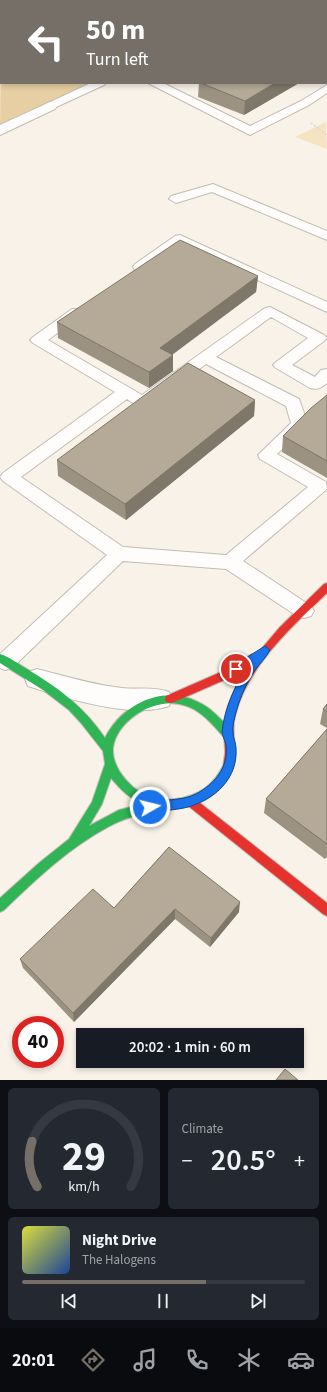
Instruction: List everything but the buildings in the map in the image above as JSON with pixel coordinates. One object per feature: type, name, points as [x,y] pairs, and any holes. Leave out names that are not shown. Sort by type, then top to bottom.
[{"type":"street","points":[[0,131],[50,106]]},
{"type":"street","points":[[227,733],[232,710],[241,685],[252,666],[265,650],[327,587]]},
{"type":"street","points":[[34,678],[124,699],[165,699],[194,703],[209,711],[220,721],[227,733],[231,746],[231,760],[226,774],[218,786],[206,795],[191,802],[177,805],[162,804],[135,796],[124,787],[115,776],[110,764],[108,750],[111,738],[118,724],[129,712],[144,704],[165,699],[205,685],[236,669],[265,650]]},
{"type":"street","points":[[3,660],[34,678],[72,704],[93,726],[108,750]]},
{"type":"street","points":[[70,845],[96,804],[110,764]]},
{"type":"street","points":[[191,802],[327,910]]},
{"type":"street","points":[[0,906],[53,856],[83,835],[124,813],[162,804]]},
{"type":"lane","points":[[50,106],[98,84]]},
{"type":"lane","points":[[162,84],[250,131],[305,103],[327,88]]},
{"type":"lane","points":[[176,198],[213,188],[327,236]]},
{"type":"lane","points":[[128,276],[180,239],[327,308]]},
{"type":"lane","points":[[89,303],[38,340],[143,402],[270,311],[319,338],[281,365],[316,384],[327,374]]},
{"type":"lane","points":[[205,357],[293,403],[300,424],[266,454],[320,486],[230,562]]},
{"type":"lane","points":[[126,392],[9,477],[119,554],[230,562],[304,611]]},
{"type":"lane","points":[[3,660],[119,554]]},
{"type":"shaded area","points":[[1,84],[94,84],[0,127]]},
{"type":"shaded area","points":[[326,122],[327,149],[295,137]]},
{"type":"traffic: fast","points":[[0,658],[47,687],[73,707],[97,734],[108,750]]},
{"type":"traffic: fast","points":[[227,733],[212,717],[196,705],[182,700],[159,700],[135,710],[125,718],[116,728],[108,749],[110,762],[115,774],[123,785],[145,800],[157,804],[170,805],[183,803],[204,795],[216,786],[225,774],[228,767]]},
{"type":"traffic: fast","points":[[74,839],[97,804],[110,764]]},
{"type":"traffic: fast","points":[[0,906],[57,854],[88,832],[127,812],[162,805]]},
{"type":"traffic: jam","points":[[228,767],[230,760],[228,729],[230,716],[237,696],[246,678],[257,661],[283,630],[327,587]]},
{"type":"traffic: jam","points":[[170,699],[225,675],[255,657]]},
{"type":"traffic: jam","points":[[191,802],[327,910]]},
{"type":"route","points":[[150,807],[162,804],[177,805],[198,799],[218,786],[226,774],[231,760],[231,746],[227,733],[232,710],[241,685],[252,666],[265,650],[236,669]]}]
